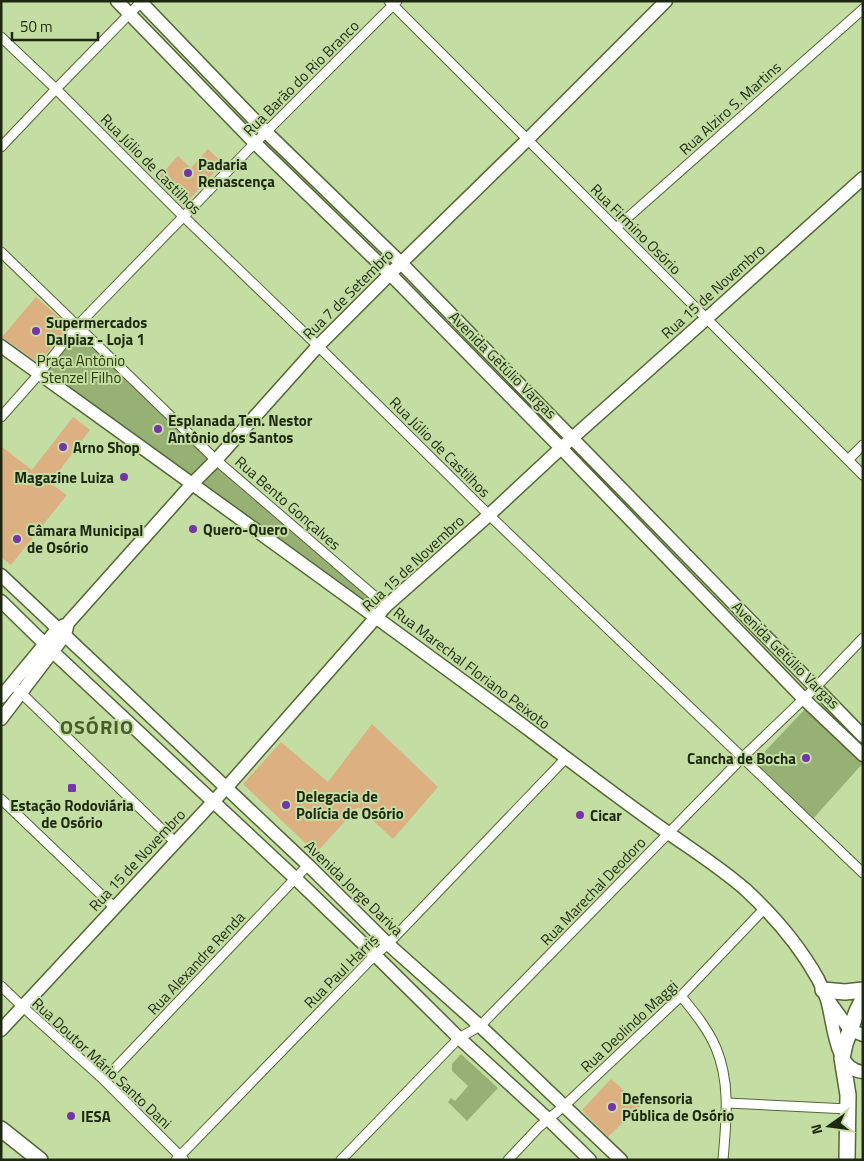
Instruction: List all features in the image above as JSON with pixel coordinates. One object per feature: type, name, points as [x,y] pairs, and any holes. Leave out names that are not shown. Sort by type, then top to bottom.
[{"type":"main road","name":"Avenida Getúlio Vargas","points":[[117,1],[255,143],[390,274],[766,660],[863,755]]},
{"type":"main road","name":"Rua 7 de Setembro","points":[[1,719],[64,629],[192,484],[216,460],[318,346],[666,1]]},
{"type":"main road","name":"Avenida Getúlio Vargas","points":[[141,2],[266,132],[401,263],[863,736]]},
{"type":"main road","points":[[192,78],[203,67]]},
{"type":"main road","points":[[295,182],[305,170]]},
{"type":"main road","name":"Rua 15 de Novembro","points":[[1,1030],[214,802],[386,606],[863,178]]},
{"type":"main road","name":"Rua Marechal Floriano Peixoto","points":[[1,346],[377,617],[566,758],[725,872],[766,908],[794,942],[811,966],[825,995]]},
{"type":"main road","points":[[694,585],[704,573]]},
{"type":"main road","name":"Avenida Jorge Dariva","points":[[1,575],[64,629],[388,944],[480,1026],[621,1160]]},
{"type":"main road","points":[[1,601],[295,878],[458,1038],[549,1120],[590,1160]]},
{"type":"main road","name":"Rua 7 de Setembro","points":[[1,697],[11,684],[49,648]]},
{"type":"main road","points":[[766,660],[777,648]]},
{"type":"main road","points":[[825,995],[863,990]]},
{"type":"main road","points":[[825,995],[857,1032]]},
{"type":"main road","points":[[825,995],[842,1058],[848,1095],[847,1160]]},
{"type":"main road","points":[[863,999],[857,1012],[857,1032],[844,1044],[842,1058],[848,1067],[854,1071],[863,1072]]},
{"type":"main road","points":[[510,1084],[524,1068]]},
{"type":"main road","points":[[1,1129],[40,1160]]},
{"type":"street","points":[[1,147],[141,2]]},
{"type":"street","name":"Rua Firmino Osório","points":[[393,2],[527,140],[863,475]]},
{"type":"street","name":"Rua Barão do Rio Branco","points":[[1,417],[40,374],[78,326],[393,2]]},
{"type":"street","name":"Rua Alziro S. Martins","points":[[616,228],[863,9]]},
{"type":"street","name":"Rua Júlio de Castilhos","points":[[1,37],[56,88],[489,515],[863,874]]},
{"type":"street","name":"Rua Bento Gonçalves","points":[[1,252],[216,460],[386,606]]},
{"type":"street","points":[[848,460],[863,445]]},
{"type":"street","name":"Rua Marechal Deodoro","points":[[341,1160],[458,1038],[480,1026],[743,757],[815,688],[863,638]]},
{"type":"street","points":[[11,684],[175,842]]},
{"type":"street","name":"Rua Paul Harris","points":[[180,1158],[566,758]]},
{"type":"street","points":[[1,799],[115,908]]},
{"type":"street","name":"Rua Alexandre Renda","points":[[104,1080],[308,865]]},
{"type":"street","name":"Rua Deolindo Maggi","points":[[508,1160],[539,1127],[549,1120],[682,996],[766,908]]},
{"type":"street","name":"Rua Doutor Mário Santo Dani","points":[[1,986],[104,1080],[180,1158]]},
{"type":"street","points":[[682,996],[707,1032],[721,1062],[727,1103],[724,1160]]},
{"type":"street","points":[[727,1103],[848,1109]]},
{"type":"green space","name":"Praça Antônio Stenzel Filho","points":[[78,333],[208,458],[191,477],[46,373]]},
{"type":"green space","points":[[217,464],[380,605],[374,610],[197,484]]},
{"type":"green space","points":[[806,708],[863,761],[812,820],[754,763]]},
{"type":"green space","points":[[461,1054],[498,1088],[467,1121],[448,1102],[451,1098],[455,1101],[468,1086],[452,1071],[452,1064]]},
{"type":"building","name":"Padaria Renascença","points":[[208,149],[223,163],[185,204],[158,178],[178,156],[191,168]]},
{"type":"building","name":"Supermercados Dalpiaz - Loja 1","points":[[36,297],[69,326],[39,363],[2,337]]},
{"type":"building","points":[[73,417],[90,430],[50,483],[67,495],[11,565],[1,557],[1,446],[32,470]]},
{"type":"building","points":[[372,724],[438,787],[393,839],[358,807],[316,853],[243,784],[281,742],[328,782]]},
{"type":"building","name":"Defensoria Pública de Osório","points":[[611,1079],[641,1105],[608,1137],[582,1110]]},
{"type":"place","name":"Padaria Renascença","points":[[188,173]]},
{"type":"place","name":"Supermercados Dalpiaz - Loja 1","points":[[36,331]]},
{"type":"place","name":"Esplanada Ten. Nestor Antônio dos Santos","points":[[158,429]]},
{"type":"place","name":"Arno Shop","points":[[63,447]]},
{"type":"place","name":"Magazine Luiza","points":[[124,477]]},
{"type":"place","name":"Quero-Quero","points":[[193,529]]},
{"type":"place","name":"Câmara Municipal de Osório","points":[[17,539]]},
{"type":"place","name":"Cancha de Bocha","points":[[806,758]]},
{"type":"place","name":"Estação Rodoviária de Osório","points":[[72,788]]},
{"type":"place","name":"Delegacia de Polícia de Osório","points":[[286,805]]},
{"type":"place","name":"Cicar","points":[[580,815]]},
{"type":"place","name":"Defensoria Pública de Osório","points":[[612,1107]]},
{"type":"place","name":"IESA","points":[[71,1116]]},
{"type":"district","name":"OSÓRIO","points":[[97,726]]}]
